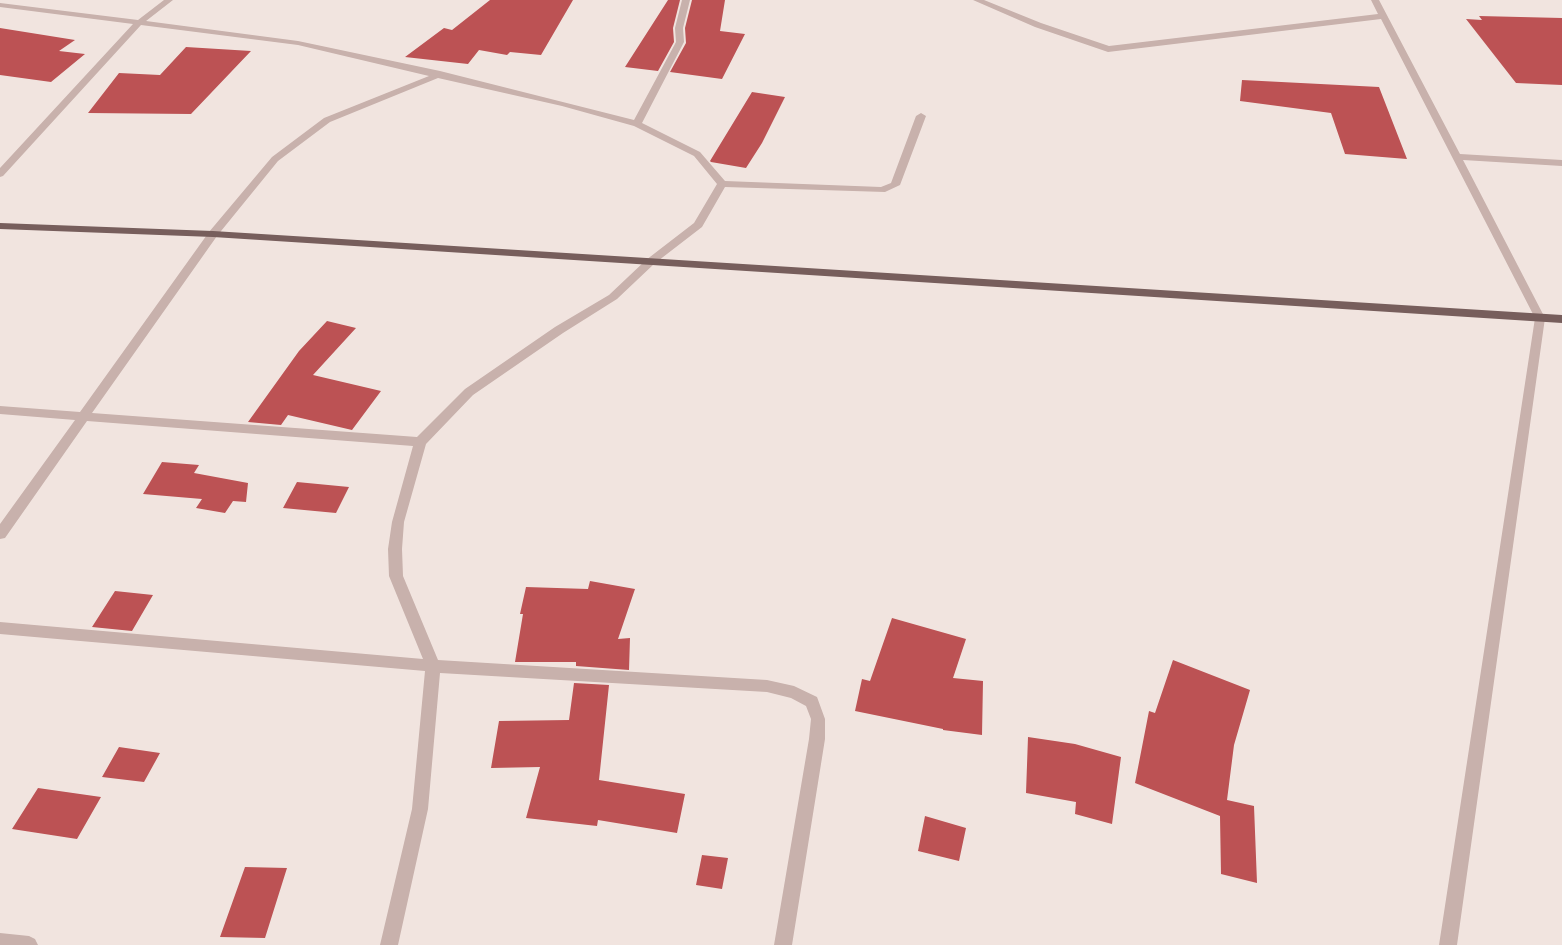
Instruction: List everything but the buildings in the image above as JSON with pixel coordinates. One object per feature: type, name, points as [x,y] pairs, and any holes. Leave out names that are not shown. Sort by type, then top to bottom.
[{"type":"main road","points":[[0,226],[212,234],[1562,319]]},
{"type":"street","points":[[0,174],[139,24],[169,0]]},
{"type":"street","points":[[637,124],[680,42],[679,28],[686,0]]},
{"type":"street","points":[[976,0],[1038,25],[1108,49],[1384,16]]},
{"type":"street","points":[[1375,0],[1540,318],[1448,945]]},
{"type":"street","points":[[0,5],[298,43],[440,74],[564,104],[637,124],[696,154],[722,184],[882,190],[895,185],[920,116]]},
{"type":"street","points":[[0,534],[212,234],[274,159],[314,128],[351,110],[440,74]]},
{"type":"street","points":[[1456,157],[1562,163]]},
{"type":"street","points":[[389,945],[420,809],[433,666],[396,576],[395,550],[398,522],[420,442],[469,392],[559,330],[613,297],[650,262],[698,225],[722,184]]},
{"type":"street","points":[[0,410],[420,442]]},
{"type":"street","points":[[0,628],[433,666],[768,686],[794,692],[812,702],[818,719],[817,739],[805,821],[783,945]]},
{"type":"street","points":[[0,942],[28,945]]}]
